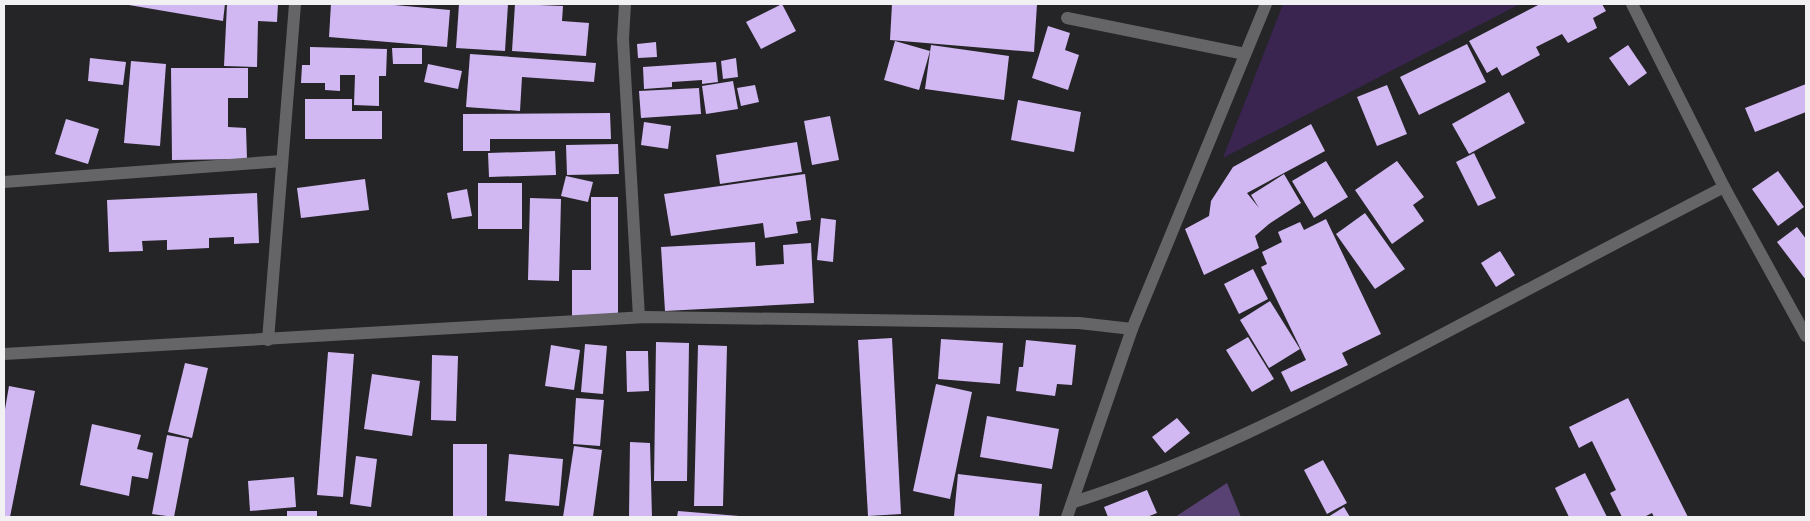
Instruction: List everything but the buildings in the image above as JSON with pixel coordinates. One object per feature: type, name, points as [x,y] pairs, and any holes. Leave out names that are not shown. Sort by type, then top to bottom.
[{"type":"street","points":[[268,340],[295,4]]},
{"type":"street","points":[[625,4],[623,39],[639,317]]},
{"type":"street","points":[[1067,517],[1074,502],[1119,362],[1266,4]]},
{"type":"street","points":[[1632,4],[1724,186],[1806,336]]},
{"type":"street","points":[[1067,18],[1245,54]]},
{"type":"street","points":[[4,182],[282,161]]},
{"type":"street","points":[[1074,502],[1109,491],[1198,455],[1300,409],[1724,186]]},
{"type":"street","points":[[4,354],[639,317],[1078,323],[1132,329]]},
{"type":"shaded area","points":[[1283,4],[1520,4],[1223,158]]},
{"type":"shaded area","points":[[1227,483],[1241,517],[1175,517]]}]
